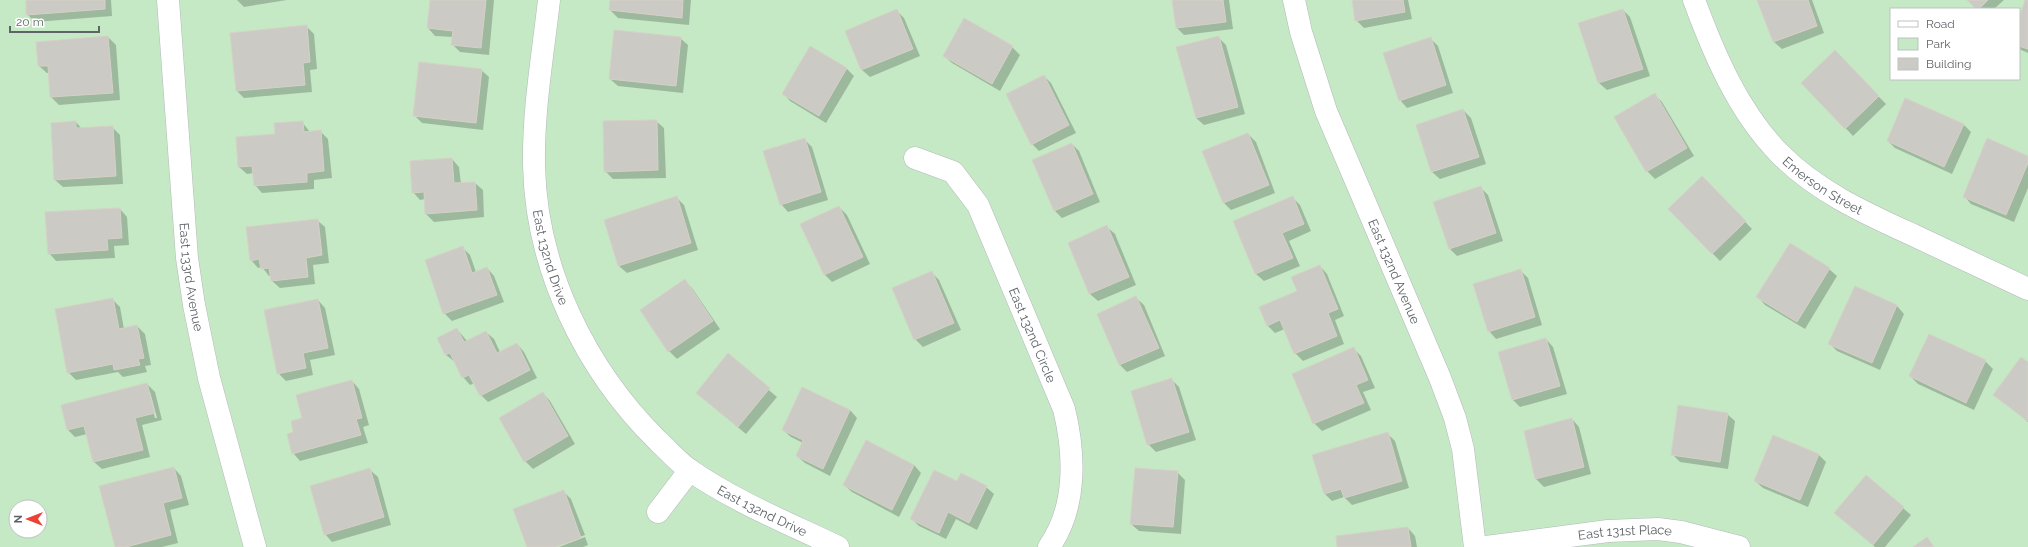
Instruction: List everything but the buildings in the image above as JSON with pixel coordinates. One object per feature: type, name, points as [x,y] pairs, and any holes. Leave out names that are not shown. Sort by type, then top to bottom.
[{"type":"street","name":"East 133rd Avenue","points":[[168,0],[187,258],[194,305],[209,378],[255,547]]},
{"type":"street","name":"East 132nd Drive","points":[[549,0],[535,129],[534,166],[542,232],[556,281],[571,317],[589,353],[614,391],[642,425],[690,470],[743,502],[838,547]]},
{"type":"street","name":"East 132nd Avenue","points":[[1294,0],[1301,32],[1326,111],[1440,378],[1454,418],[1463,449],[1475,547]]},
{"type":"street","name":"Emerson Street","points":[[1694,0],[1710,44],[1744,108],[1778,152],[1795,168],[1834,197],[2028,289]]},
{"type":"street","name":"East 132nd Circle","points":[[915,158],[953,172],[978,204],[1064,409],[1069,431],[1072,470],[1067,506],[1061,525],[1049,547]]},
{"type":"street","points":[[658,512],[690,470]]},
{"type":"street","name":"East 131st Place","points":[[1486,547],[1608,531],[1658,529],[1681,532],[1739,547]]},
{"type":"green space","points":[[0,0],[2028,0],[2028,547],[0,547]]}]
